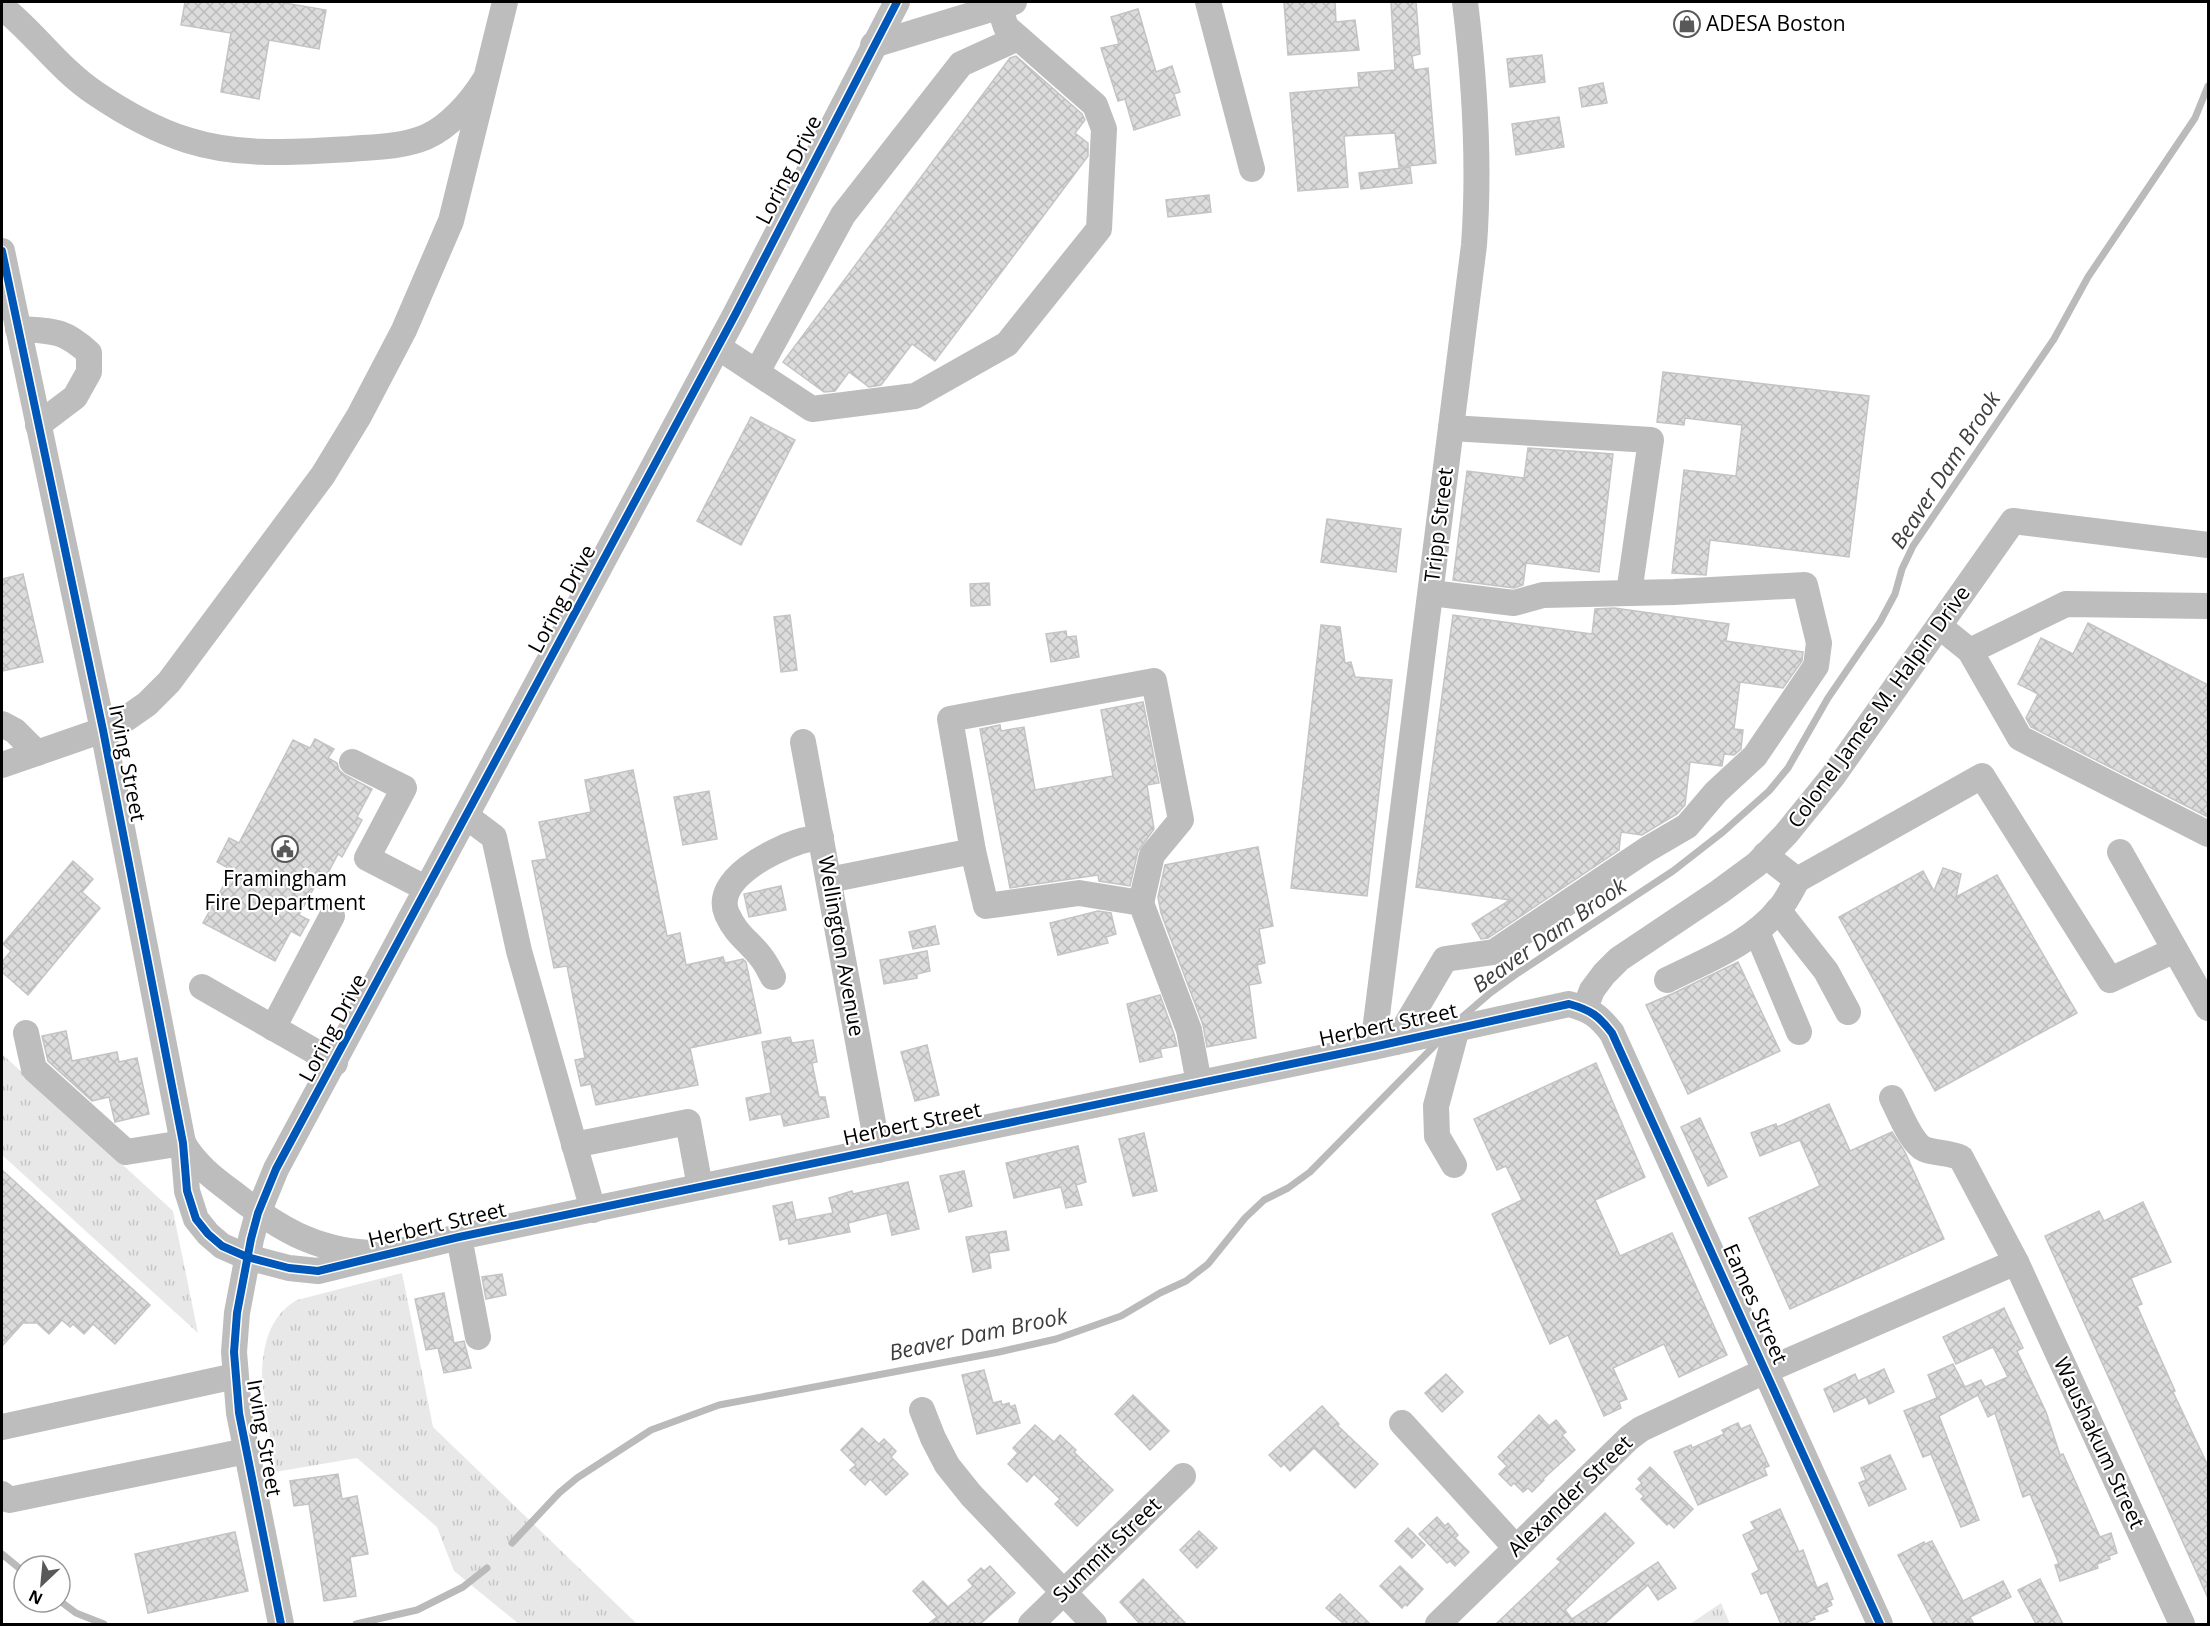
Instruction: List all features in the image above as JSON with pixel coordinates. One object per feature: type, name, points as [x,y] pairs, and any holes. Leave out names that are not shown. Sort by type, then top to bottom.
[{"type":"street","points":[[2,765],[103,730],[127,718],[147,704],[169,682],[304,502],[341,446],[404,330],[451,221],[505,2]]},
{"type":"street","name":"Loring Drive","points":[[258,1213],[276,1169],[335,1063],[718,346],[897,2]]},
{"type":"street","points":[[1208,2],[1252,169]]},
{"type":"street","name":"Tripp Street","points":[[1395,1042],[1431,593],[1474,245],[1478,187],[1475,89],[1465,2]]},
{"type":"street","points":[[718,346],[812,409],[915,396],[1007,344],[1099,229],[1104,129],[1095,105],[1006,27],[1007,4],[873,45]]},
{"type":"street","points":[[7,7],[67,72],[104,99],[161,131],[190,141],[238,150],[282,153],[408,143],[428,136],[467,103],[483,82],[491,64]]},
{"type":"street","points":[[758,372],[843,215],[961,64],[1018,38]]},
{"type":"street","name":"Irving Street","points":[[3,266],[103,730],[183,1143],[187,1191],[196,1219],[208,1234],[222,1246],[247,1257]]},
{"type":"street","points":[[18,329],[49,330],[72,337],[89,353],[89,372],[75,397],[38,425]]},
{"type":"street","points":[[1451,428],[1651,440],[1629,593]]},
{"type":"street","name":"Colonel James M. Halpin Drive","points":[[1585,1008],[1592,990],[1619,959],[1719,892],[1765,855],[1804,814],[1833,777],[2013,521],[2208,545]]},
{"type":"street","points":[[1395,1042],[1445,959],[1494,952],[1646,850],[1688,826],[1716,792],[1755,756],[1816,666],[1819,643],[1804,585],[1543,595],[1514,603],[1431,593]]},
{"type":"street","points":[[1970,651],[2066,604],[2208,606]]},
{"type":"street","points":[[1939,626],[1970,651],[2020,738],[2208,834]]},
{"type":"street","points":[[1141,903],[1079,892],[986,906],[950,719],[1154,681],[1181,820],[1152,855],[1141,903],[1189,1030],[1199,1083]]},
{"type":"street","points":[[2,724],[15,731],[37,753]]},
{"type":"street","name":"Wellington Avenue","points":[[804,742],[878,1150]]},
{"type":"street","points":[[352,762],[404,789],[368,858],[427,889]]},
{"type":"street","points":[[1667,980],[1734,947],[1757,932],[1778,910],[1797,880],[1982,776],[2110,980],[2175,950]]},
{"type":"street","points":[[466,816],[494,837],[519,951],[593,1210]]},
{"type":"street","points":[[773,977],[761,957],[740,936],[726,911],[727,889],[746,868],[799,841],[821,837]]},
{"type":"street","points":[[829,880],[974,851]]},
{"type":"street","points":[[2120,852],[2208,1008]]},
{"type":"street","points":[[1765,855],[1797,880]]},
{"type":"street","points":[[1778,910],[1826,971],[1848,1012]]},
{"type":"street","points":[[273,1028],[332,916]]},
{"type":"street","points":[[1757,932],[1799,1032]]},
{"type":"street","points":[[202,987],[335,1063]]},
{"type":"street","name":"Herbert Street","points":[[247,1257],[309,1271],[328,1269],[459,1237],[1569,1004],[1585,1008]]},
{"type":"street","name":"Eames Street","points":[[1585,1008],[1600,1018],[1612,1033],[1880,1624]]},
{"type":"street","points":[[1454,1165],[1437,1137],[1436,1106],[1457,1028]]},
{"type":"street","points":[[26,1033],[34,1069],[126,1152],[183,1143]]},
{"type":"street","name":"Waushakum Street","points":[[1892,1098],[1913,1139],[1924,1149],[1951,1153],[1961,1158],[2016,1262],[2182,1624]]},
{"type":"street","points":[[574,1144],[688,1122],[700,1187]]},
{"type":"street","name":"Irving Street","points":[[183,1143],[202,1168],[258,1213],[247,1257],[235,1326],[235,1376],[246,1451],[281,1624]]},
{"type":"street","name":"Herbert Street","points":[[258,1213],[288,1231],[323,1246],[362,1252],[389,1253]]},
{"type":"street","points":[[459,1237],[478,1337]]},
{"type":"street","name":"Alexander Street","points":[[1438,1624],[1635,1433],[1765,1371],[2016,1262]]},
{"type":"street","points":[[2,1427],[235,1376]]},
{"type":"street","points":[[922,1410],[933,1438],[948,1465],[971,1495],[1094,1624]]},
{"type":"street","points":[[1402,1423],[1516,1548]]},
{"type":"street","points":[[2,1494],[9,1500],[246,1451]]},
{"type":"street","name":"Summit Street","points":[[1031,1624],[1183,1476]]},
{"type":"green space","points":[[2,1054],[173,1211],[198,1333],[2,1155]]},
{"type":"green space","points":[[402,1273],[433,1427],[637,1624],[519,1624],[454,1571],[437,1527],[357,1458],[275,1472],[262,1380],[265,1345],[273,1324],[287,1307],[297,1300]]},
{"type":"green space","points":[[1721,1603],[1730,1624],[1690,1624]]},
{"type":"building","points":[[185,2],[279,2],[326,10],[319,49],[269,40],[259,99],[221,92],[231,33],[181,25]]},
{"type":"building","points":[[1284,2],[1335,2],[1336,22],[1355,20],[1359,50],[1288,55]]},
{"type":"building","points":[[1391,2],[1416,2],[1420,54],[1412,56],[1414,70],[1428,68],[1436,163],[1399,167],[1395,133],[1344,136],[1348,187],[1298,191],[1290,93],[1359,87],[1358,73],[1395,70]]},
{"type":"building","points":[[1138,9],[1156,72],[1172,66],[1180,92],[1174,94],[1180,115],[1134,130],[1125,99],[1118,101],[1101,48],[1119,44],[1111,17]]},
{"type":"building","points":[[1542,55],[1545,82],[1510,87],[1507,59]]},
{"type":"building","points":[[1016,56],[1082,114],[1085,120],[1075,133],[1088,143],[1088,156],[935,361],[912,344],[881,385],[869,387],[849,372],[835,391],[824,392],[783,362],[1010,58]]},
{"type":"building","points":[[1603,83],[1607,103],[1582,107],[1579,88]]},
{"type":"building","points":[[1559,117],[1564,147],[1516,155],[1512,124]]},
{"type":"building","points":[[1410,167],[1412,183],[1361,189],[1359,173]]},
{"type":"building","points":[[1209,195],[1211,212],[1168,217],[1166,200]]},
{"type":"building","points":[[1663,372],[1869,396],[1849,557],[1710,540],[1706,575],[1672,573],[1684,470],[1736,476],[1742,425],[1685,418],[1684,425],[1657,422]]},
{"type":"building","points":[[751,417],[795,440],[741,545],[697,521]]},
{"type":"building","points":[[1528,448],[1613,454],[1599,572],[1526,563],[1523,585],[1514,588],[1453,580],[1467,471],[1524,478]]},
{"type":"building","points":[[1327,519],[1401,529],[1396,572],[1321,562]]},
{"type":"building","points":[[23,574],[43,662],[2,671],[2,579]]},
{"type":"building","points":[[989,583],[990,605],[971,606],[970,584]]},
{"type":"building","points":[[1614,608],[1729,624],[1726,641],[1803,652],[1802,661],[1783,688],[1740,682],[1734,729],[1743,730],[1741,749],[1734,755],[1724,754],[1722,766],[1690,762],[1685,805],[1677,814],[1642,835],[1621,832],[1619,850],[1488,938],[1481,939],[1472,924],[1510,900],[1416,887],[1453,615],[1592,634],[1595,609]]},
{"type":"building","points":[[790,615],[797,670],[781,672],[774,617]]},
{"type":"building","points":[[2088,623],[2208,685],[2208,817],[2031,727],[2026,718],[2038,694],[2018,684],[2041,638],[2073,654]]},
{"type":"building","points":[[1321,625],[1340,627],[1345,663],[1351,662],[1355,677],[1392,680],[1367,896],[1291,888]]},
{"type":"building","points":[[1066,631],[1067,637],[1076,636],[1079,657],[1051,662],[1046,634]]},
{"type":"building","points":[[1143,702],[1159,783],[1147,785],[1154,829],[1138,851],[1130,886],[1099,881],[1098,875],[1010,888],[980,729],[1000,725],[1001,731],[1024,727],[1035,790],[1113,776],[1101,710]]},
{"type":"building","name":"Framingham Fire Department","points":[[315,739],[334,749],[328,758],[337,763],[339,770],[372,789],[357,817],[362,820],[342,857],[338,854],[320,888],[315,886],[299,915],[309,920],[300,936],[291,931],[275,961],[203,923],[232,870],[217,862],[229,838],[239,843],[293,740],[310,748]]},
{"type":"building","points":[[633,770],[667,936],[680,933],[686,965],[723,957],[725,963],[743,959],[746,962],[761,1033],[690,1048],[698,1085],[596,1105],[591,1084],[581,1086],[575,1060],[585,1058],[567,966],[554,968],[532,861],[547,859],[539,822],[591,812],[585,780]]},
{"type":"building","points":[[709,791],[717,839],[683,845],[674,797]]},
{"type":"building","points":[[1258,847],[1273,926],[1259,929],[1265,963],[1257,965],[1261,983],[1249,985],[1256,1038],[1207,1047],[1203,1025],[1161,913],[1158,897],[1165,865]]},
{"type":"building","points":[[73,861],[93,879],[82,892],[100,908],[28,995],[2,972],[2,962],[11,951],[3,944]]},
{"type":"building","points":[[1943,868],[1961,874],[1956,897],[1997,875],[2077,1013],[1935,1091],[1839,917],[1923,871],[1934,891]]},
{"type":"building","points":[[781,886],[786,910],[749,917],[744,894]]},
{"type":"building","points":[[1098,911],[1111,913],[1116,934],[1106,937],[1108,943],[1058,955],[1050,923]]},
{"type":"building","points":[[935,926],[939,944],[913,949],[909,932]]},
{"type":"building","points":[[927,951],[930,971],[917,974],[917,978],[884,984],[880,960]]},
{"type":"building","points":[[1738,962],[1780,1051],[1688,1094],[1646,1005]]},
{"type":"building","points":[[1160,995],[1177,1046],[1160,1049],[1162,1057],[1140,1062],[1127,1004]]},
{"type":"building","points":[[66,1031],[72,1061],[117,1052],[119,1062],[137,1058],[149,1114],[115,1122],[109,1097],[92,1101],[48,1061],[42,1036]]},
{"type":"building","points":[[790,1037],[792,1043],[813,1040],[817,1062],[812,1063],[819,1097],[825,1097],[829,1117],[784,1126],[781,1114],[750,1120],[746,1098],[771,1093],[762,1042]]},
{"type":"building","points":[[927,1045],[939,1095],[915,1101],[901,1052]]},
{"type":"building","points":[[1596,1063],[1645,1177],[1595,1200],[1620,1256],[1672,1233],[1727,1355],[1679,1377],[1664,1344],[1613,1368],[1627,1399],[1619,1402],[1621,1408],[1604,1416],[1568,1335],[1550,1344],[1492,1214],[1522,1200],[1506,1166],[1497,1170],[1474,1119]]},
{"type":"building","points":[[1829,1104],[1850,1151],[1892,1132],[1905,1152],[1944,1239],[1790,1309],[1749,1218],[1820,1186],[1800,1140],[1760,1156],[1751,1133],[1776,1124],[1777,1127]]},
{"type":"building","points":[[1700,1118],[1727,1177],[1708,1186],[1681,1127]]},
{"type":"building","points":[[1144,1133],[1157,1191],[1133,1196],[1119,1139]]},
{"type":"building","points":[[1078,1146],[1086,1182],[1076,1185],[1082,1205],[1066,1208],[1061,1187],[1014,1198],[1006,1163]]},
{"type":"building","points":[[2,1170],[150,1305],[115,1344],[93,1324],[84,1334],[73,1324],[70,1327],[62,1320],[49,1334],[37,1323],[23,1323],[2,1346]]},
{"type":"building","points":[[964,1171],[972,1206],[949,1212],[940,1176]]},
{"type":"building","points":[[908,1182],[919,1229],[892,1235],[887,1213],[848,1223],[850,1232],[789,1244],[788,1238],[780,1240],[773,1206],[792,1202],[796,1220],[833,1213],[829,1198],[852,1191],[853,1194]]},
{"type":"building","points":[[2143,1202],[2171,1262],[2131,1278],[2142,1304],[2137,1306],[2175,1391],[2173,1392],[2208,1466],[2208,1598],[2045,1236],[2099,1211],[2104,1221]]},
{"type":"building","points":[[1006,1231],[1009,1250],[989,1253],[991,1268],[973,1272],[966,1237]]},
{"type":"building","points":[[502,1274],[506,1295],[486,1299],[482,1277]]},
{"type":"building","points":[[444,1293],[454,1343],[464,1341],[471,1368],[444,1373],[438,1348],[426,1350],[415,1299]]},
{"type":"building","points":[[2004,1308],[2023,1348],[2017,1351],[2046,1412],[2060,1455],[2063,1454],[2100,1537],[2111,1533],[2117,1553],[2109,1556],[2110,1559],[2097,1564],[2098,1568],[2060,1581],[2055,1565],[2059,1564],[2030,1494],[2023,1497],[1995,1413],[1988,1417],[1978,1395],[1939,1416],[1979,1520],[1961,1527],[1931,1454],[1923,1457],[1904,1411],[1937,1398],[1928,1375],[1953,1364],[1965,1387],[1981,1380],[1985,1387],[2008,1377],[1993,1347],[1956,1364],[1943,1337]]},
{"type":"building","points":[[1884,1369],[1894,1392],[1869,1404],[1866,1397],[1834,1412],[1824,1389],[1855,1374],[1858,1381]]},
{"type":"building","points":[[984,1370],[993,1403],[1001,1401],[1002,1405],[1009,1403],[1010,1407],[1015,1405],[1020,1423],[977,1434],[962,1375]]},
{"type":"building","points":[[1446,1374],[1463,1392],[1442,1412],[1425,1393]]},
{"type":"building","points":[[1133,1395],[1169,1431],[1150,1450],[1115,1414]]},
{"type":"building","points":[[1322,1406],[1339,1424],[1337,1425],[1378,1464],[1355,1488],[1314,1448],[1290,1471],[1284,1464],[1281,1467],[1269,1455]]},
{"type":"building","points":[[1539,1415],[1549,1426],[1556,1420],[1566,1432],[1562,1435],[1575,1450],[1532,1492],[1528,1488],[1523,1492],[1514,1483],[1511,1486],[1499,1474],[1507,1466],[1498,1457]]},
{"type":"building","points":[[1738,1423],[1741,1429],[1750,1425],[1769,1466],[1764,1468],[1767,1475],[1698,1505],[1674,1452],[1691,1445],[1692,1448],[1724,1434],[1722,1430]]},
{"type":"building","points":[[1035,1425],[1054,1442],[1060,1435],[1113,1490],[1077,1526],[1055,1504],[1060,1499],[1034,1474],[1027,1482],[1008,1464],[1018,1453],[1013,1448]]},
{"type":"building","points":[[862,1428],[879,1444],[884,1439],[896,1451],[891,1457],[908,1474],[886,1495],[870,1479],[865,1485],[850,1470],[856,1465],[841,1450]]},
{"type":"building","points":[[1890,1455],[1906,1489],[1869,1506],[1859,1483],[1866,1480],[1861,1468]]},
{"type":"building","points":[[1650,1467],[1693,1509],[1674,1528],[1669,1523],[1667,1525],[1641,1499],[1644,1496],[1636,1489],[1642,1483],[1638,1479]]},
{"type":"building","points":[[338,1474],[342,1499],[357,1496],[368,1554],[350,1557],[356,1596],[324,1601],[309,1504],[294,1506],[290,1481]]},
{"type":"building","points":[[1780,1509],[1799,1552],[1803,1550],[1817,1588],[1827,1583],[1833,1599],[1830,1600],[1832,1605],[1826,1608],[1828,1611],[1814,1616],[1815,1619],[1803,1624],[1781,1624],[1767,1592],[1761,1594],[1752,1574],[1759,1570],[1743,1535],[1755,1529],[1751,1522]]},
{"type":"building","points":[[1605,1513],[1634,1543],[1565,1610],[1572,1619],[1658,1562],[1676,1588],[1658,1600],[1648,1585],[1604,1624],[1496,1624],[1561,1562],[1557,1559]]},
{"type":"building","points":[[1437,1517],[1445,1526],[1448,1523],[1458,1535],[1455,1538],[1469,1552],[1455,1566],[1450,1561],[1447,1563],[1419,1534]]},
{"type":"building","points":[[1408,1528],[1425,1545],[1412,1558],[1395,1541]]},
{"type":"building","points":[[1199,1531],[1217,1548],[1197,1568],[1180,1550]]},
{"type":"building","points":[[235,1532],[248,1591],[148,1613],[135,1554]]},
{"type":"building","points":[[1932,1541],[1963,1601],[2003,1581],[2011,1597],[1970,1617],[1974,1624],[1934,1624],[1898,1555],[1924,1542],[1925,1544]]},
{"type":"building","points":[[990,1566],[1015,1593],[980,1624],[928,1624],[937,1617],[913,1591],[923,1581],[948,1607],[973,1586],[968,1580],[981,1568],[984,1571]]},
{"type":"building","points":[[1400,1566],[1423,1589],[1407,1606],[1405,1604],[1402,1608],[1380,1586]]},
{"type":"building","points":[[1143,1579],[1186,1624],[1140,1624],[1120,1602]]},
{"type":"building","points":[[2040,1579],[2063,1624],[2036,1624],[2018,1590]]},
{"type":"building","points":[[1340,1594],[1370,1624],[1344,1624],[1326,1608]]},
{"type":"waterway","name":"Beaver Dam Brook","points":[[1460,1019],[1518,973],[1673,871],[1723,832],[1769,791],[1788,768],[1828,698],[1880,622],[1895,594],[1902,569],[1913,546],[2054,339],[2088,277],[2195,118],[2208,86]]},
{"type":"waterway","name":"Beaver Dam Brook","points":[[512,1543],[559,1493],[577,1478],[651,1430],[719,1405],[999,1352],[1056,1339],[1121,1316],[1186,1281],[1208,1264],[1245,1218],[1264,1200],[1288,1188],[1310,1172],[1440,1040]]},
{"type":"waterway","name":"Beaver Dam Brook","points":[[2,1554],[12,1562]]},
{"type":"waterway","name":"Beaver Dam Brook","points":[[356,1624],[417,1610],[463,1587],[487,1568]]},
{"type":"waterway","name":"Beaver Dam Brook","points":[[72,1610],[104,1624]]},
{"type":"cycle path","points":[[281,1624],[239,1413],[234,1352],[237,1313],[258,1213],[276,1169],[735,315],[897,2]]},
{"type":"cycle path","points":[[2,251],[103,730],[183,1143],[187,1191],[196,1219],[222,1246],[247,1257],[289,1268],[318,1271],[459,1237],[1373,1047],[1569,1004],[1594,1014],[1612,1033],[1880,1624]]},
{"type":"place","name":"ADESA Boston","points":[[1687,24]]},
{"type":"place","name":"Framingham Fire Department","points":[[285,849]]}]
